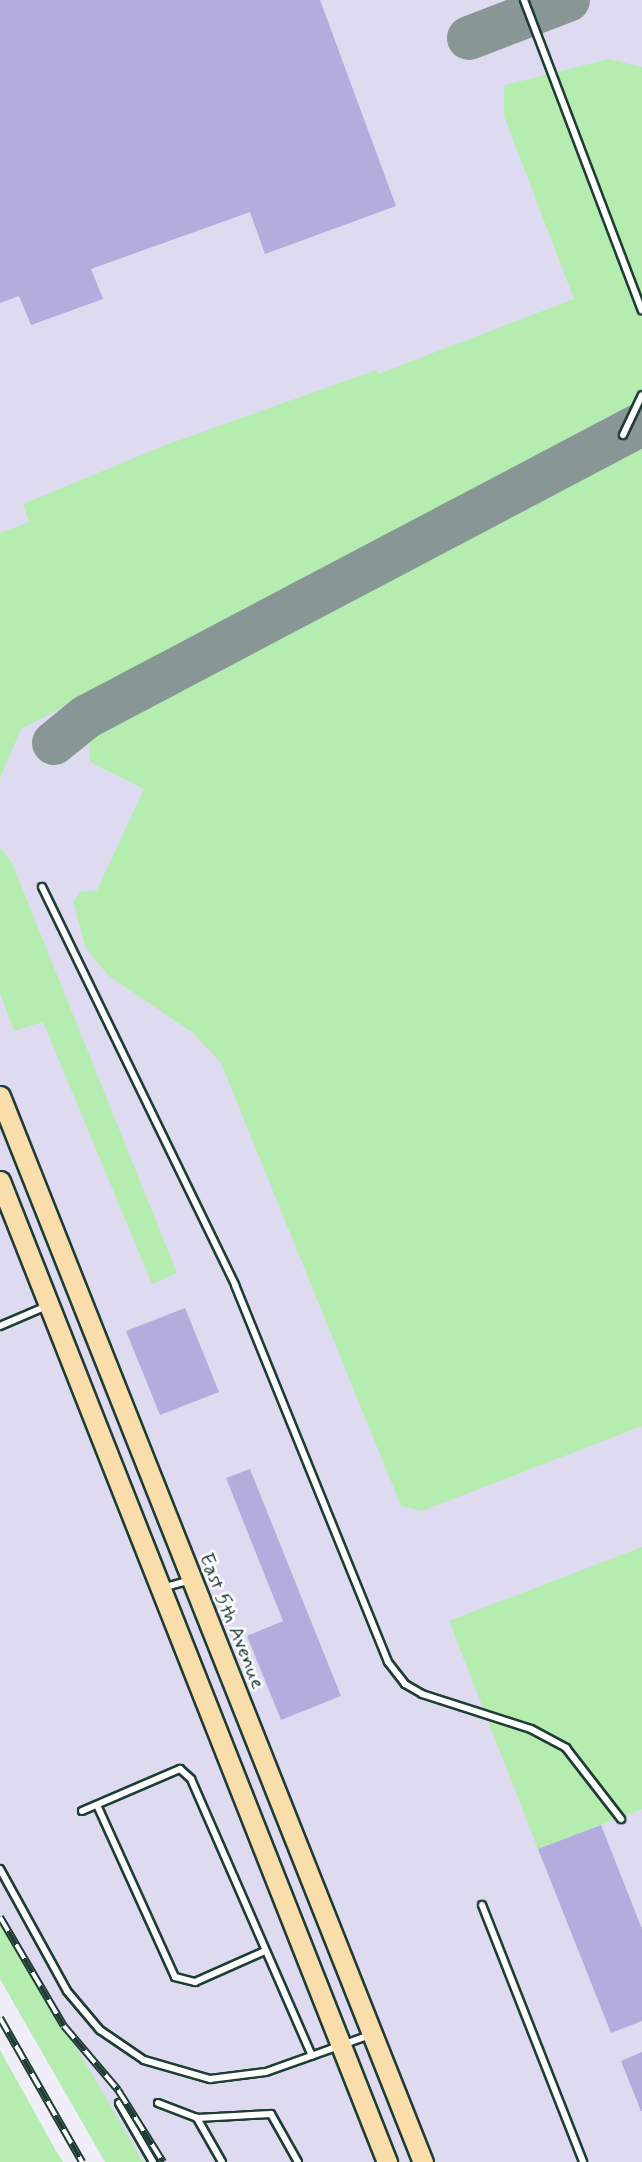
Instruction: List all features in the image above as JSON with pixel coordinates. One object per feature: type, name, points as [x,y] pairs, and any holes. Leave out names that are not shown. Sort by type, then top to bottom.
[{"type":"main road","name":"East 5th Avenue","points":[[0,1096],[423,2162]]},
{"type":"main road","points":[[0,1181],[387,2162]]},
{"type":"lane","points":[[524,0],[642,310]]},
{"type":"lane","points":[[623,435],[642,395]]},
{"type":"lane","points":[[42,887],[236,1285],[388,1662],[405,1684],[422,1694],[531,1729],[566,1748],[621,1819]]},
{"type":"lane","points":[[0,1326],[48,1305]]},
{"type":"lane","points":[[159,1588],[192,1580]]},
{"type":"lane","points":[[82,1811],[180,1769],[191,1779],[312,2056]]},
{"type":"lane","points":[[97,1805],[175,1977],[195,1982],[265,1951]]},
{"type":"lane","points":[[0,1869],[67,1990],[100,2030],[144,2060],[210,2079],[266,2072],[372,2034]]},
{"type":"lane","points":[[482,1905],[583,2162]]},
{"type":"lane","points":[[119,2103],[153,2162]]},
{"type":"lane","points":[[158,2104],[197,2118],[271,2114],[298,2162]]},
{"type":"lane","points":[[197,2118],[222,2162]]},
{"type":"shaded area","points":[[0,0],[642,0],[642,2162],[143,2162],[0,1921]]},
{"type":"green space","points":[[609,59],[642,67],[642,405],[21,729],[0,778],[0,533],[29,522],[23,504],[163,446],[376,370],[378,374],[574,299],[504,116],[504,90],[505,85]]},
{"type":"green space","points":[[642,447],[642,1426],[422,1511],[401,1506],[221,1063],[192,1032],[109,976],[86,949],[73,901],[80,892],[97,890],[144,789],[90,762],[89,740]]},
{"type":"green space","points":[[0,848],[12,863],[177,1273],[152,1284],[43,1022],[14,1031],[0,993]]},
{"type":"green space","points":[[642,1547],[642,1809],[538,1849],[449,1621]]},
{"type":"green space","points":[[0,1921],[143,2162],[105,2162],[0,1979]]},
{"type":"green space","points":[[0,2050],[55,2149],[63,2162],[0,2162]]},
{"type":"building","points":[[0,0],[320,0],[396,206],[265,254],[250,212],[91,269],[103,299],[31,325],[19,296],[0,303]]},
{"type":"building","points":[[185,1308],[219,1392],[160,1415],[126,1331]]},
{"type":"building","points":[[250,1469],[341,1696],[281,1720],[247,1636],[283,1621],[226,1478]]},
{"type":"building","points":[[601,1825],[642,1929],[642,2021],[611,2033],[538,1849]]},
{"type":"building","points":[[642,2052],[642,2111],[641,2111],[621,2061]]},
{"type":"taxiway","points":[[469,38],[568,0]]},
{"type":"taxiway","points":[[54,743],[86,717],[642,424]]},
{"type":"railway","points":[[0,1917],[64,2026],[118,2090],[163,2162]]},
{"type":"railway","points":[[0,2018],[82,2162]]}]
